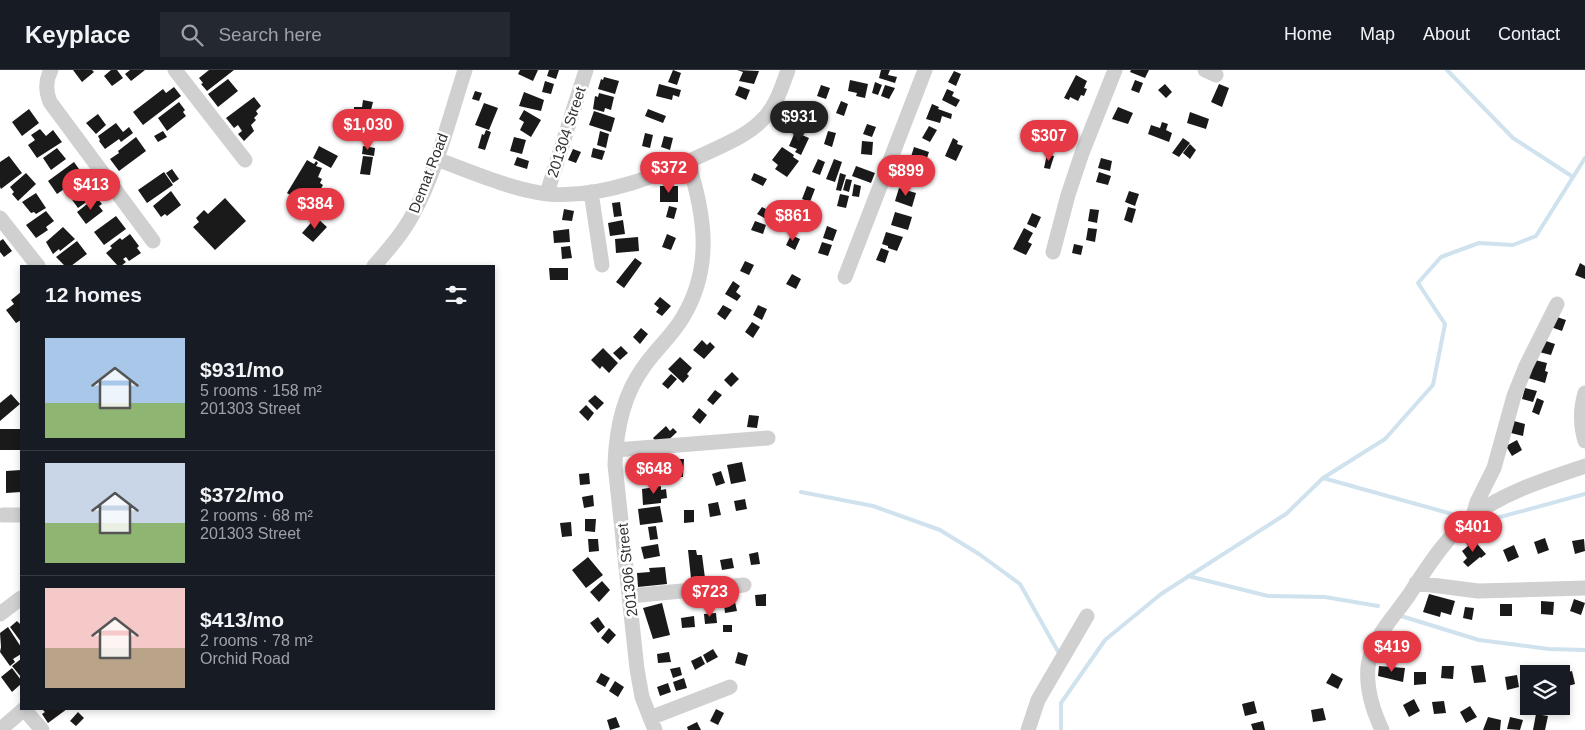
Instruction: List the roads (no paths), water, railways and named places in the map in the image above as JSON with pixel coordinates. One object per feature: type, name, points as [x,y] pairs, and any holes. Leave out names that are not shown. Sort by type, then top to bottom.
[{"type":"street","points":[[51,70],[46,88],[50,102],[153,241]]},
{"type":"street","points":[[175,70],[245,160]]},
{"type":"street","name":"Demat Road","points":[[375,265],[400,236],[413,215],[436,159],[465,70]]},
{"type":"street","name":"201304 Street","points":[[547,194],[586,70]]},
{"type":"street","points":[[436,159],[526,190],[547,194],[591,192],[661,174],[733,142],[764,119],[771,110],[788,70]]},
{"type":"street","points":[[845,277],[925,70]]},
{"type":"street","points":[[1053,252],[1076,170],[1115,70]]},
{"type":"street","name":"201306 Street","points":[[652,724],[639,684],[615,466],[616,450],[618,425],[627,396],[642,369],[682,318],[696,287],[702,258],[703,228],[698,194],[688,162]]},
{"type":"street","points":[[591,192],[602,265]]},
{"type":"street","points":[[0,218],[37,265]]},
{"type":"street","points":[[1473,516],[1477,502],[1494,468],[1514,396],[1526,366],[1557,304]]},
{"type":"street","points":[[1585,393],[1581,410],[1581,424],[1585,441]]},
{"type":"street","points":[[616,450],[768,438]]},
{"type":"street","points":[[1382,730],[1374,712],[1368,682],[1368,667],[1371,654],[1379,636],[1416,583],[1455,533],[1473,516],[1517,491],[1585,466]]},
{"type":"street","points":[[3,515],[20,515]]},
{"type":"street","points":[[1416,583],[1478,591],[1585,588]]},
{"type":"street","points":[[630,596],[744,585]]},
{"type":"street","points":[[0,614],[20,599]]},
{"type":"street","points":[[1028,730],[1038,700],[1087,616]]},
{"type":"street","points":[[652,724],[730,687]]},
{"type":"street","points":[[0,730],[23,710]]},
{"type":"street","points":[[25,710],[42,730]]},
{"type":"waterway","points":[[1447,70],[1513,138],[1573,177]]},
{"type":"waterway","points":[[1061,730],[1061,703],[1105,640],[1161,594],[1286,514],[1323,478],[1385,439],[1433,385],[1445,324],[1418,283],[1441,257],[1479,243],[1513,245],[1536,236],[1585,158]]},
{"type":"waterway","points":[[1323,478],[1452,514]]},
{"type":"waterway","points":[[801,492],[873,506],[940,530],[979,554],[1020,584],[1060,655]]},
{"type":"waterway","points":[[1482,522],[1585,494]]},
{"type":"waterway","points":[[1188,576],[1268,596],[1325,597],[1378,606]]},
{"type":"waterway","points":[[1401,616],[1479,640],[1549,649],[1585,650]]}]
